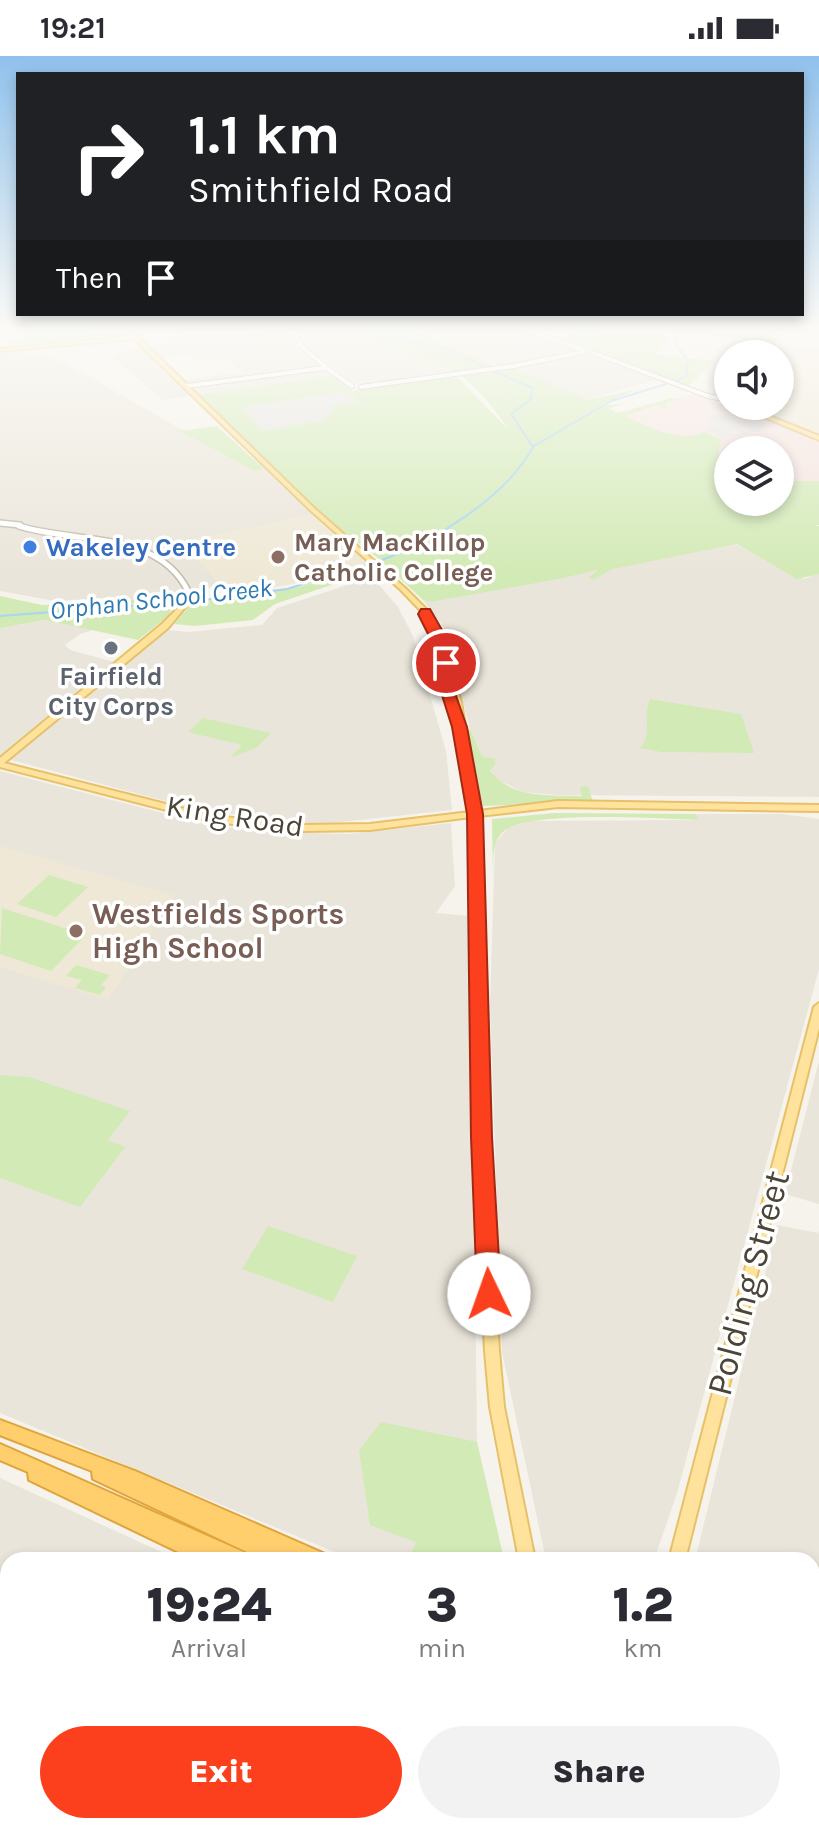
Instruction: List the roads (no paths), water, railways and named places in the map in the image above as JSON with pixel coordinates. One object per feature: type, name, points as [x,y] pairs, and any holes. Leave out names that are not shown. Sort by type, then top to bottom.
[{"type":"highway","points":[[0,1427],[266,1552]]},
{"type":"highway","points":[[17,1435],[129,1477],[301,1552]]},
{"type":"highway","points":[[4,1454],[224,1552]]},
{"type":"highway","points":[[4,1454],[46,1481],[197,1552]]},
{"type":"main road","points":[[214,413],[282,482],[426,612],[439,637],[453,689],[475,814],[481,1137],[492,1351],[497,1407],[525,1552]]},
{"type":"main road","points":[[775,420],[819,438]]},
{"type":"main road","points":[[386,574],[422,616],[434,642],[459,727]]},
{"type":"main road","points":[[403,595],[426,612]]},
{"type":"main road","points":[[0,763],[173,619],[186,598]]},
{"type":"main road","points":[[426,612],[424,614],[435,634],[434,642]]},
{"type":"main road","points":[[440,666],[453,689]]},
{"type":"main road","points":[[453,689],[450,691],[453,715]]},
{"type":"main road","name":"King Road","points":[[0,763],[177,810],[245,824],[339,829],[475,814],[566,809],[819,810]]},
{"type":"main road","name":"Polding Street","points":[[679,1552],[819,1007]]},
{"type":"street","points":[[0,523],[157,554],[171,562],[181,573],[186,598]]},
{"type":"waterway","name":"Orphan School Creek","points":[[382,560],[424,541],[467,515],[487,500],[521,465],[533,447],[512,413]]},
{"type":"waterway","points":[[534,446],[591,413]]},
{"type":"waterway","name":"Orphan School Creek","points":[[189,602],[287,589],[367,565]]},
{"type":"waterway","name":"Orphan School Creek","points":[[0,616],[183,602]]},
{"type":"place","name":"Wakeley Centre","points":[[30,547]]},
{"type":"place","name":"Mary MacKillop Catholic College","points":[[278,557]]},
{"type":"place","name":"Fairfield City Corps","points":[[111,648]]},
{"type":"place","name":"Westfields Sports High School","points":[[76,931]]}]
